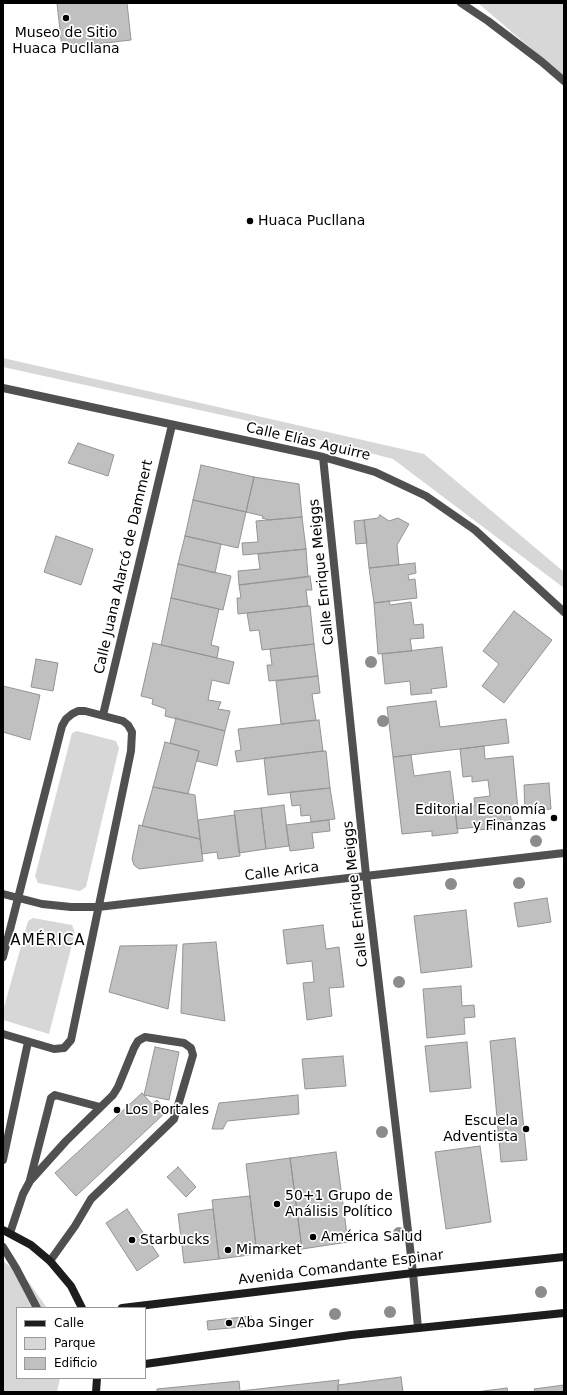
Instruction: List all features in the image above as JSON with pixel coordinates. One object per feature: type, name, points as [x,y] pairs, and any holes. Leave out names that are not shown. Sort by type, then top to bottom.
[{"type":"main road","points":[[6,1232],[31,1245],[50,1261],[71,1286],[82,1307]]},
{"type":"main road","name":"Avenida Comandante Espinar","points":[[130,1307],[413,1272],[564,1257]]},
{"type":"main road","points":[[146,1364],[344,1336],[564,1313]]},
{"type":"main road","points":[[96,1392],[97,1379]]},
{"type":"street","points":[[461,3],[530,52],[564,81]]},
{"type":"street","name":"Calle Elías Aguirre","points":[[3,388],[323,457],[375,472],[426,496],[475,530],[564,612]]},
{"type":"street","name":"Calle Juana Alarcó de Dammert","points":[[103,715],[172,424]]},
{"type":"street","name":"Calle Enrique Meiggs","points":[[323,457],[366,875],[413,1272],[418,1328]]},
{"type":"street","points":[[3,957],[62,726],[66,719],[78,711],[103,715],[122,721],[128,725],[132,732],[132,742],[71,1040],[64,1048],[54,1049],[3,1034]]},
{"type":"street","name":"Calle Arica","points":[[3,894],[42,904],[71,907],[98,907],[564,853]]},
{"type":"street","points":[[30,1181],[118,1087],[134,1048],[138,1042],[145,1037],[184,1043],[191,1048],[193,1055],[174,1119],[91,1199],[75,1226],[50,1261]]},
{"type":"street","points":[[3,1160],[28,1042]]},
{"type":"street","points":[[6,1232],[30,1181],[51,1098],[56,1095],[100,1107]]},
{"type":"street","points":[[3,1247],[36,1307]]},
{"type":"green space","points":[[478,3],[564,3],[564,77]]},
{"type":"green space","points":[[3,358],[424,454],[564,572],[564,588],[393,459],[240,419],[3,367]]},
{"type":"green space","points":[[77,731],[116,741],[119,748],[86,887],[80,891],[38,883],[35,876],[72,733]]},
{"type":"green space","points":[[33,918],[72,925],[75,933],[49,1034],[3,1020],[3,1011],[28,921]]},
{"type":"green space","points":[[3,1261],[28,1281],[46,1307],[16,1307],[16,1379],[60,1379],[57,1392],[3,1392]]},
{"type":"building","points":[[57,3],[127,3],[131,40],[62,48]]},
{"type":"building","points":[[78,443],[114,455],[108,476],[68,463]]},
{"type":"building","points":[[201,465],[254,477],[246,512],[193,500]]},
{"type":"building","points":[[254,477],[299,484],[302,517],[269,520],[262,518],[263,516],[246,512]]},
{"type":"building","points":[[193,500],[246,512],[238,548],[185,536]]},
{"type":"building","points":[[380,515],[389,521],[398,518],[409,524],[397,545],[399,565],[369,568],[364,520],[378,518]]},
{"type":"building","points":[[302,517],[306,549],[243,555],[242,543],[258,542],[256,521]]},
{"type":"building","points":[[364,520],[367,543],[356,544],[354,521]]},
{"type":"building","points":[[56,536],[93,549],[81,585],[44,572]]},
{"type":"building","points":[[185,536],[221,544],[215,573],[178,564]]},
{"type":"building","points":[[306,549],[308,577],[239,585],[238,571],[260,569],[258,554]]},
{"type":"building","points":[[415,563],[416,573],[408,575],[409,580],[415,579],[417,598],[374,603],[369,568]]},
{"type":"building","points":[[178,564],[231,576],[223,610],[171,598]]},
{"type":"building","points":[[310,576],[312,590],[306,590],[308,606],[238,614],[237,598],[241,598],[239,585]]},
{"type":"building","points":[[171,598],[219,609],[211,645],[219,647],[217,658],[161,645]]},
{"type":"building","points":[[389,601],[390,605],[411,602],[414,625],[423,624],[424,638],[410,639],[412,651],[378,654],[374,603]]},
{"type":"building","points":[[310,606],[314,644],[262,650],[259,630],[250,631],[247,613]]},
{"type":"building","points":[[514,611],[552,640],[504,703],[482,686],[499,664],[483,651]]},
{"type":"building","points":[[153,643],[234,662],[229,684],[212,680],[208,700],[221,702],[218,709],[230,711],[225,731],[165,716],[166,709],[152,704],[153,699],[141,696]]},
{"type":"building","points":[[314,644],[318,676],[269,681],[267,665],[272,665],[270,649]]},
{"type":"building","points":[[442,647],[447,687],[431,689],[432,693],[411,695],[410,681],[385,684],[382,654]]},
{"type":"building","points":[[36,659],[58,663],[53,691],[31,687]]},
{"type":"building","points":[[318,676],[320,693],[312,694],[316,720],[281,724],[276,681]]},
{"type":"building","points":[[3,686],[40,695],[30,740],[3,732]]},
{"type":"building","points":[[436,701],[440,727],[506,719],[509,743],[393,757],[387,707]]},
{"type":"building","points":[[176,718],[225,731],[217,766],[197,761],[199,751],[170,743]]},
{"type":"building","points":[[319,720],[323,751],[237,762],[235,751],[241,750],[238,729]]},
{"type":"building","points":[[165,742],[199,751],[188,794],[153,787]]},
{"type":"building","points":[[484,746],[485,759],[513,756],[518,810],[510,811],[512,827],[477,830],[477,827],[457,829],[455,808],[475,806],[474,798],[490,796],[488,780],[472,782],[472,776],[463,777],[460,749]]},
{"type":"building","points":[[326,751],[330,788],[268,795],[264,758]]},
{"type":"building","points":[[411,755],[414,776],[450,771],[458,833],[432,836],[432,831],[402,834],[393,757]]},
{"type":"building","points":[[549,783],[551,809],[525,811],[524,785]]},
{"type":"building","points":[[153,787],[195,795],[200,839],[142,826]]},
{"type":"building","points":[[330,788],[335,819],[311,822],[310,815],[301,816],[300,805],[292,806],[290,792]]},
{"type":"building","points":[[284,805],[289,846],[266,849],[261,808]]},
{"type":"building","points":[[261,808],[266,849],[239,853],[234,811]]},
{"type":"building","points":[[235,815],[240,856],[218,859],[217,852],[202,854],[198,820]]},
{"type":"building","points":[[329,820],[330,831],[312,833],[314,848],[290,851],[286,825]]},
{"type":"building","points":[[139,825],[200,839],[203,861],[139,869],[134,865],[132,859]]},
{"type":"building","points":[[547,898],[551,922],[518,927],[514,903]]},
{"type":"building","points":[[466,910],[472,967],[421,973],[414,916]]},
{"type":"building","points":[[323,925],[326,949],[339,947],[344,987],[329,988],[332,1016],[307,1020],[303,983],[314,982],[312,961],[287,964],[283,930]]},
{"type":"building","points":[[216,942],[225,1021],[181,1013],[183,944]]},
{"type":"building","points":[[177,945],[168,1009],[109,992],[120,946]]},
{"type":"building","points":[[461,986],[462,1006],[474,1005],[475,1017],[464,1018],[465,1034],[427,1038],[423,989]]},
{"type":"building","points":[[515,1038],[527,1160],[501,1162],[490,1041]]},
{"type":"building","points":[[467,1042],[471,1088],[430,1092],[425,1046]]},
{"type":"building","points":[[155,1047],[179,1052],[169,1100],[144,1095]]},
{"type":"building","points":[[343,1056],[346,1086],[305,1089],[302,1059]]},
{"type":"building","points":[[142,1093],[152,1104],[157,1100],[167,1111],[76,1196],[55,1173]]},
{"type":"building","points":[[298,1095],[299,1114],[227,1121],[223,1129],[212,1129],[219,1103]]},
{"type":"building","points":[[480,1146],[491,1222],[446,1229],[435,1152]]},
{"type":"building","points":[[336,1152],[348,1242],[302,1249],[290,1158]]},
{"type":"building","points":[[290,1158],[302,1249],[257,1254],[246,1164]]},
{"type":"building","points":[[178,1167],[196,1187],[186,1197],[167,1177]]},
{"type":"building","points":[[250,1196],[257,1254],[219,1259],[212,1200]]},
{"type":"building","name":"Starbucks","points":[[127,1209],[159,1256],[137,1271],[106,1223]]},
{"type":"building","points":[[213,1209],[219,1259],[184,1263],[178,1214]]},
{"type":"building","name":"Aba Singer","points":[[251,1316],[252,1326],[208,1330],[207,1321]]},
{"type":"building","points":[[401,1377],[403,1392],[338,1392],[338,1385]]},
{"type":"building","points":[[339,1380],[338,1392],[157,1392],[157,1389],[239,1381],[240,1391]]},
{"type":"building","points":[[564,1385],[564,1392],[535,1392],[534,1389]]},
{"type":"building","points":[[507,1388],[508,1392],[476,1392]]},
{"type":"place","name":"Museo de Sitio Huaca Pucllana","points":[[66,18]]},
{"type":"place","name":"Huaca Pucllana","points":[[250,221]]},
{"type":"place","name":"Editorial Economía y Finanzas","points":[[554,818]]},
{"type":"place","name":"Los Portales","points":[[117,1110]]},
{"type":"place","name":"Escuela Adventista","points":[[526,1129]]},
{"type":"place","name":"50+1 Grupo de Análisis Político","points":[[277,1204]]},
{"type":"place","name":"América Salud","points":[[313,1237]]},
{"type":"place","name":"Starbucks","points":[[132,1240]]},
{"type":"place","name":"Mimarket","points":[[228,1250]]},
{"type":"place","name":"Aba Singer","points":[[229,1323]]},
{"type":"district","name":"AMÉRICA","points":[[48,941]]}]
